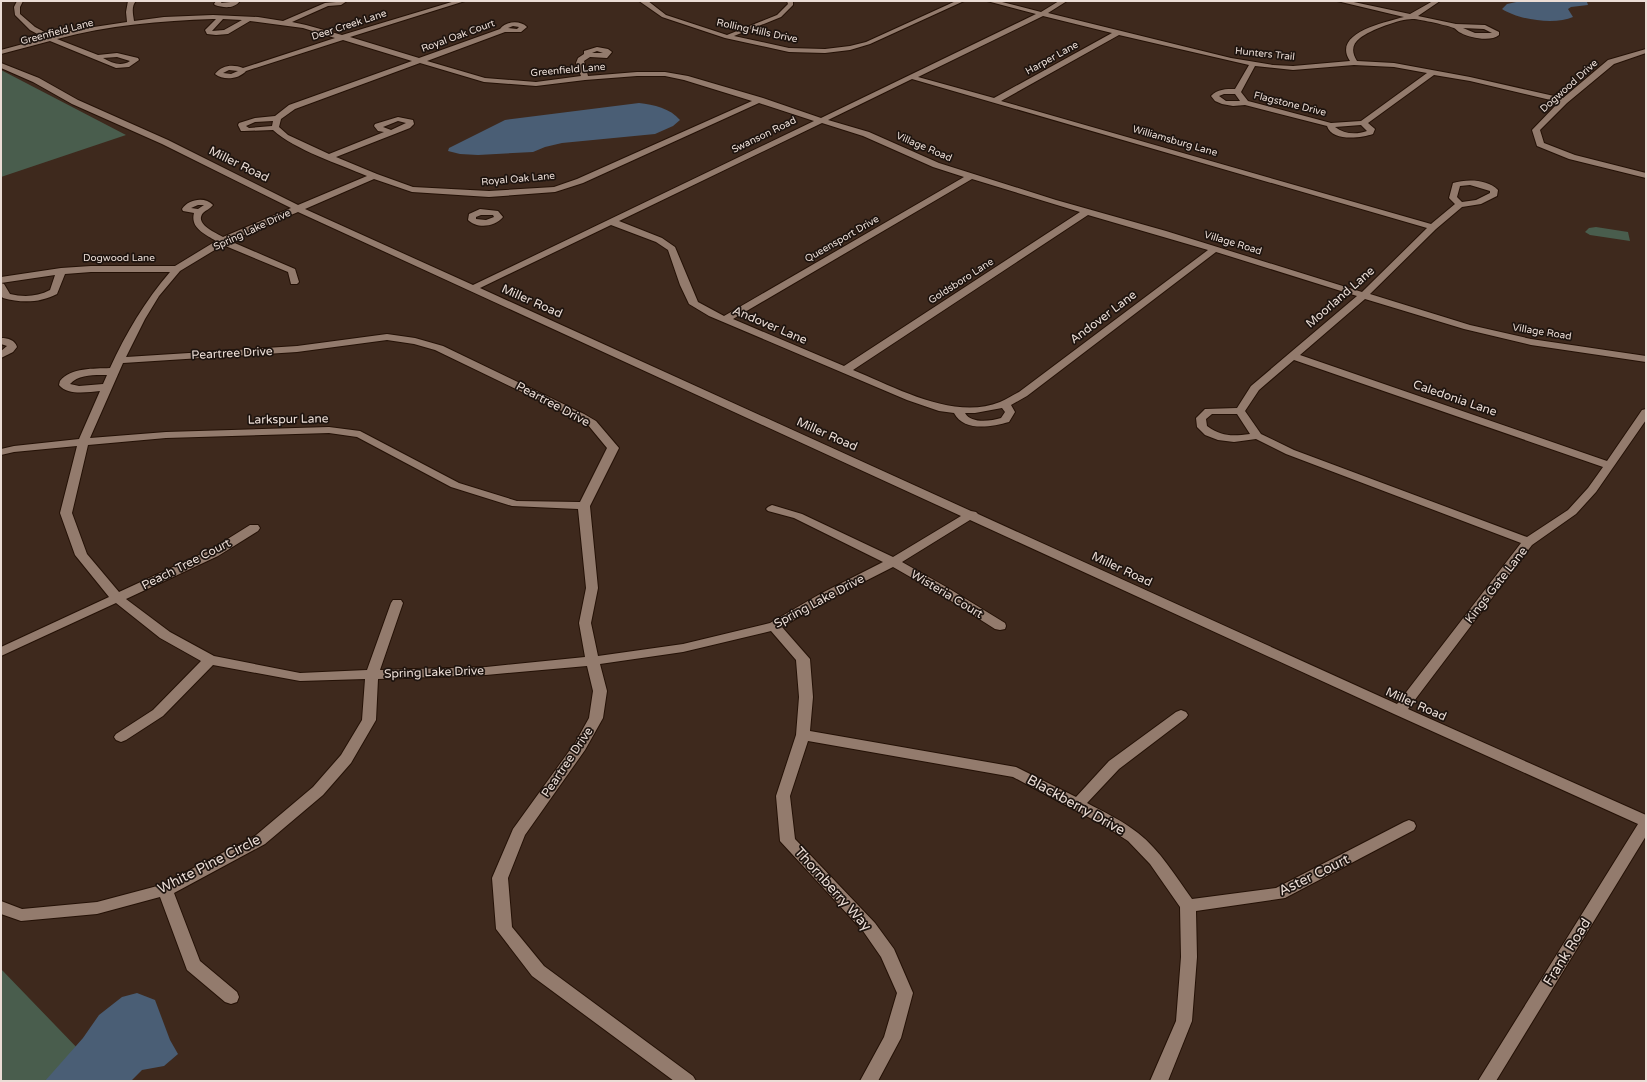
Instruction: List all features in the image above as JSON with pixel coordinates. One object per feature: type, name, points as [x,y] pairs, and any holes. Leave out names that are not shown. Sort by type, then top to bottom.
[{"type":"street","points":[[20,1],[16,14],[28,26],[97,57]]},
{"type":"street","points":[[131,23],[129,12],[131,2],[133,1]]},
{"type":"street","points":[[219,1],[217,4],[226,5],[233,4],[237,1]]},
{"type":"street","points":[[286,22],[325,3],[339,4],[344,1]]},
{"type":"street","name":"Deer Creek Lane","points":[[243,70],[462,1]]},
{"type":"street","name":"Rolling Hills Drive","points":[[642,1],[664,16],[727,37],[789,50],[825,51],[850,48],[868,43],[961,1]]},
{"type":"street","points":[[727,37],[779,16],[791,4],[790,1]]},
{"type":"street","name":"Hunters Trail","points":[[990,1],[1230,60],[1293,68],[1354,62],[1394,65],[1470,79],[1564,101]]},
{"type":"street","name":"Swanson Road","points":[[473,288],[1042,14],[1064,1]]},
{"type":"street","points":[[1340,1],[1456,26],[1485,27],[1497,33],[1496,35],[1490,36],[1474,34],[1456,26]]},
{"type":"street","points":[[1354,62],[1349,54],[1350,46],[1356,37],[1379,26],[1411,16],[1436,1]]},
{"type":"street","points":[[213,17],[226,5]]},
{"type":"street","name":"Greenfield Lane","points":[[1,52],[87,30],[131,23],[182,18],[213,17],[286,22],[304,26],[484,80],[536,84],[585,78],[637,74],[665,74],[685,78],[760,100],[820,120]]},
{"type":"street","points":[[221,18],[208,30],[209,33],[220,34],[232,31],[248,19]]},
{"type":"street","name":"Greenfield Lane","points":[[1,58],[118,25]]},
{"type":"street","name":"Royal Oak Court","points":[[419,61],[504,30]]},
{"type":"street","name":"Harper Lane","points":[[995,101],[1119,32]]},
{"type":"street","name":"Dogwood Drive","points":[[1646,51],[1610,62],[1564,101],[1536,130],[1540,144],[1572,157],[1646,176]]},
{"type":"street","points":[[585,78],[580,63],[581,60],[588,56]]},
{"type":"street","points":[[277,118],[275,128],[249,130],[244,129],[242,125],[253,120],[277,118],[292,107],[419,61]]},
{"type":"street","name":"Flagstone Drive","points":[[1237,92],[1254,64]]},
{"type":"street","name":"Miller Road","points":[[1,65],[36,80],[75,102],[129,125],[299,208],[1646,822]]},
{"type":"street","points":[[1362,123],[1432,73]]},
{"type":"street","name":"Williamsburg Lane","points":[[910,78],[1433,227]]},
{"type":"street","name":"Flagstone Drive","points":[[1237,92],[1223,92],[1218,93],[1215,96],[1218,100],[1225,103],[1245,103],[1331,125],[1362,123],[1371,129],[1370,132],[1358,136],[1341,134],[1331,128],[1331,125]]},
{"type":"street","name":"Flagstone Drive","points":[[1237,92],[1245,103]]},
{"type":"street","name":"Royal Oak Lane","points":[[275,128],[285,138],[374,176],[412,189],[489,194],[555,189],[580,181],[760,100]]},
{"type":"street","name":"Village Road","points":[[820,120],[866,134],[936,165],[1053,202],[1215,249],[1467,328],[1500,336],[1646,359]]},
{"type":"street","points":[[328,157],[390,132]]},
{"type":"street","name":"Spring Lake Drive","points":[[374,176],[222,241],[178,269],[155,295],[140,319],[119,360],[83,442],[66,513],[81,555],[117,598],[164,635],[210,660],[300,677],[486,671],[592,661],[683,648],[774,626],[824,597],[893,562],[972,514]]},
{"type":"street","name":"Queensport Drive","points":[[724,320],[971,176]]},
{"type":"street","points":[[486,211],[489,194]]},
{"type":"street","name":"Moorland Lane","points":[[1240,410],[1255,388],[1364,295],[1433,227],[1460,204]]},
{"type":"street","name":"Goldsboro Lane","points":[[845,370],[1088,211]]},
{"type":"street","points":[[198,212],[197,219],[200,227],[222,241],[292,271],[294,282]]},
{"type":"street","name":"Andover Lane","points":[[610,221],[659,240],[672,249],[685,285],[694,304],[724,320],[911,398],[943,409],[975,410],[1005,404],[1023,394],[1215,249]]},
{"type":"street","name":"Dogwood Lane","points":[[1,280],[61,271],[91,269],[178,269]]},
{"type":"street","points":[[1,286],[6,296],[10,298],[44,297],[54,292],[61,271]]},
{"type":"street","name":"Peartree Drive","points":[[119,360],[297,349],[387,337],[414,341],[439,348],[592,423],[613,448],[584,506],[592,588],[585,624],[592,661],[600,691],[596,718],[580,746],[518,833],[500,878],[504,929],[538,971],[687,1081]]},
{"type":"street","points":[[1,342],[5,341],[11,344],[12,347],[10,350],[1,355]]},
{"type":"street","name":"Caledonia Lane","points":[[1292,356],[1609,465]]},
{"type":"street","points":[[107,387],[77,389],[69,388],[64,384],[65,381],[75,375],[114,371]]},
{"type":"street","points":[[957,409],[962,418],[975,423],[991,424],[1004,420],[1010,412],[1005,404]]},
{"type":"street","points":[[1257,436],[1227,440],[1212,435],[1202,427],[1201,418],[1209,411],[1240,410],[1257,436],[1290,452],[1528,542]]},
{"type":"street","name":"Kings Gate Lane","points":[[1399,710],[1528,542],[1572,512],[1592,490],[1646,412]]},
{"type":"street","name":"Larkspur Lane","points":[[1,452],[14,449],[83,442],[166,436],[329,430],[360,434],[456,485],[516,504],[584,506]]},
{"type":"street","name":"Wisteria Court","points":[[772,509],[798,516],[893,562],[944,591],[1000,626]]},
{"type":"street","name":"Peach Tree Court","points":[[117,598],[214,553],[254,528]]},
{"type":"street","points":[[1,652],[117,598]]},
{"type":"street","name":"White Pine Circle","points":[[1,907],[21,915],[97,908],[166,890],[260,840],[318,791],[346,759],[369,720],[372,674],[397,603]]},
{"type":"street","name":"Thornberry Way","points":[[774,626],[803,659],[806,697],[803,735],[783,796],[788,841],[869,927],[888,954],[905,993],[892,1038],[869,1081]]},
{"type":"street","points":[[121,737],[158,713],[210,660]]},
{"type":"street","points":[[1078,804],[1114,765],[1181,714]]},
{"type":"street","name":"Blackberry Drive","points":[[803,735],[1016,772],[1078,804],[1133,837],[1155,860],[1188,906]]},
{"type":"street","name":"Frank Road","points":[[1487,1081],[1646,822]]},
{"type":"street","name":"Aster Court","points":[[1188,906],[1279,894],[1410,826]]},
{"type":"street","points":[[166,890],[193,964],[231,997]]},
{"type":"street","points":[[1159,1081],[1184,1021],[1189,957],[1188,906]]},
{"type":"green space","points":[[1,70],[126,135],[1,177]]},
{"type":"green space","points":[[1596,227],[1628,232],[1630,241],[1590,235],[1585,232],[1589,228]]},
{"type":"green space","points":[[1,969],[109,1081],[1,1081]]},
{"type":"water","points":[[1521,1],[1583,1],[1587,2],[1588,5],[1571,7],[1568,9],[1573,17],[1557,21],[1527,18],[1509,13],[1502,9],[1507,4]]},
{"type":"water","points":[[639,103],[656,106],[667,110],[680,120],[673,126],[655,134],[562,143],[545,147],[533,152],[478,155],[460,154],[448,151],[449,148],[505,120]]},
{"type":"water","points":[[137,993],[155,1000],[170,1040],[178,1054],[164,1066],[142,1070],[131,1081],[45,1081],[83,1038],[99,1015],[122,997]]}]
